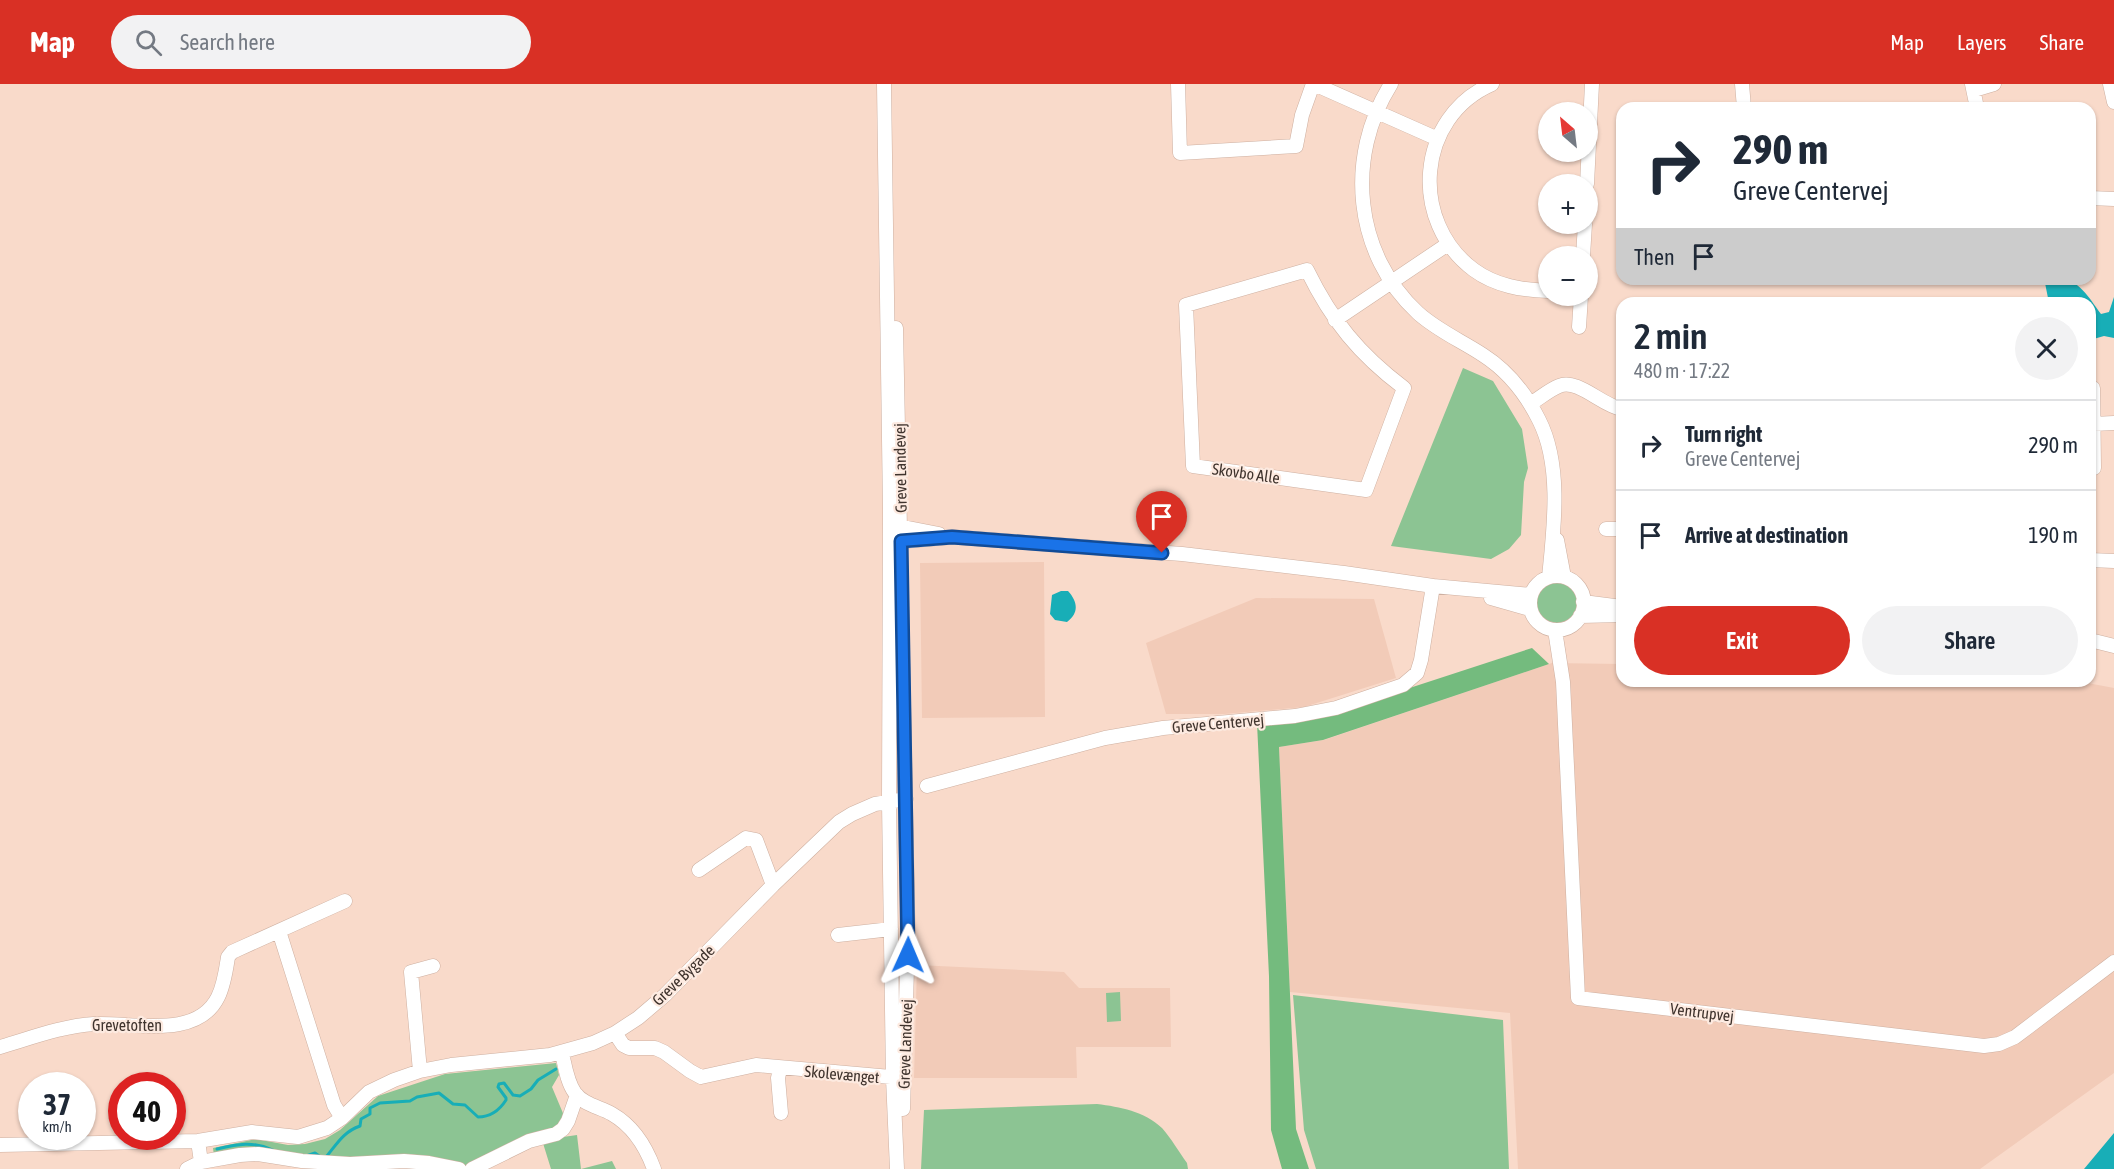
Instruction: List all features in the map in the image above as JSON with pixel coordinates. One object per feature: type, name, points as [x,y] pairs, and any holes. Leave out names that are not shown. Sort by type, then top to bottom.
[{"type":"street","name":"Greve Landevej","points":[[884,84],[908,933],[898,1078],[897,1169]]},
{"type":"street","points":[[1178,84],[1180,153],[1296,146],[1302,115],[1313,84],[1438,139]]},
{"type":"street","points":[[1391,84],[1376,111],[1366,140],[1361,199],[1367,228],[1377,256],[1404,298],[1434,326],[1498,366],[1520,388],[1540,423],[1552,460],[1554,523],[1549,577]]},
{"type":"street","points":[[1492,84],[1471,96],[1447,123],[1438,139],[1431,160],[1430,193],[1438,225],[1448,244],[1461,259],[1492,281],[1510,287],[1538,290]]},
{"type":"street","points":[[1588,174],[1592,84]]},
{"type":"street","points":[[1742,84],[1744,102]]},
{"type":"street","points":[[1976,102],[1973,87],[1994,84]]},
{"type":"street","points":[[2110,84],[2114,102]]},
{"type":"street","points":[[2096,198],[2114,199]]},
{"type":"street","points":[[1335,320],[1448,244]]},
{"type":"street","name":"Skovbo Alle","points":[[1307,270],[1335,320],[1355,346],[1404,388],[1366,490],[1192,466],[1186,305],[1307,270]]},
{"type":"street","points":[[1579,327],[1580,306]]},
{"type":"street","points":[[1530,404],[1558,386],[1567,384],[1575,385],[1606,405],[1616,408]]},
{"type":"street","points":[[2096,423],[2114,423]]},
{"type":"street","points":[[1554,523],[1564,577]]},
{"type":"street","points":[[895,525],[952,537],[1182,554],[1454,588],[1531,602]]},
{"type":"street","points":[[1606,529],[1616,529]]},
{"type":"street","points":[[896,542],[952,537]]},
{"type":"street","name":"Greve Landevej","points":[[896,542],[889,802],[891,929],[903,1169]]},
{"type":"street","points":[[2096,560],[2114,561]]},
{"type":"street","points":[[1582,609],[1578,586],[1564,577],[1549,577],[1541,581],[1531,602],[1539,623],[1562,628],[1582,609],[1616,607]]},
{"type":"street","name":"Greve Centervej","points":[[927,786],[1105,738],[1162,728],[1295,716],[1336,708],[1403,685],[1417,673],[1421,660],[1433,586]]},
{"type":"street","points":[[1582,609],[1616,614]]},
{"type":"street","name":"Ventrupvej","points":[[1562,628],[1578,998],[1984,1046],[1999,1044],[2015,1036],[2114,962]]},
{"type":"street","points":[[2096,642],[2114,646]]},
{"type":"street","name":"Greve Bygade","points":[[0,1145],[198,1141],[252,1132],[298,1137],[327,1128],[342,1118],[369,1092],[420,1071],[451,1065],[562,1053],[593,1043],[615,1033],[638,1018],[665,995],[773,885],[824,835],[846,817],[875,804],[906,799]]},
{"type":"street","points":[[699,870],[746,838],[756,840],[773,885]]},
{"type":"street","name":"Grevetoften","points":[[0,1047],[76,1026],[97,1024],[162,1026],[193,1021],[211,1008],[218,997],[228,957],[232,952],[345,901]]},
{"type":"street","points":[[838,935],[891,929]]},
{"type":"street","points":[[279,931],[332,1099],[342,1118]]},
{"type":"street","points":[[420,1071],[411,972],[433,966]]},
{"type":"street","name":"Skolevænget","points":[[615,1033],[623,1045],[629,1048],[654,1048],[664,1052],[701,1077],[756,1065],[898,1078]]},
{"type":"street","points":[[562,1053],[567,1076],[577,1095],[629,1126],[641,1142],[654,1169]]},
{"type":"street","points":[[780,1069],[778,1078],[781,1113]]},
{"type":"street","points":[[472,1169],[528,1141],[556,1134],[563,1129],[577,1095]]},
{"type":"street","points":[[198,1141],[201,1162]]},
{"type":"street","points":[[187,1169],[201,1162],[258,1154],[350,1166],[404,1161],[459,1169]]},
{"type":"shaded area","points":[[1044,562],[1045,717],[922,718],[920,563]]},
{"type":"shaded area","points":[[1256,598],[1374,599],[1396,678],[1304,707],[1224,714],[1166,714],[1146,643]]},
{"type":"shaded area","points":[[1552,663],[1616,664],[1616,687],[2096,687],[2096,685],[2114,688],[2114,1073],[1980,1169],[1518,1169],[1510,1013],[1290,992],[1279,747],[1324,740]]},
{"type":"shaded area","points":[[917,965],[1064,972],[1079,988],[1170,988],[1171,1047],[1076,1047],[1077,1078],[914,1078]]},
{"type":"green space","points":[[1463,368],[1493,381],[1522,429],[1528,468],[1524,482],[1521,535],[1509,549],[1491,559],[1391,546]]},
{"type":"green space","points":[[1553,579],[1563,579],[1575,586],[1582,598],[1582,608],[1575,620],[1563,627],[1553,627],[1538,616],[1534,608],[1534,598],[1545,583]]},
{"type":"green space","points":[[1532,648],[1549,664],[1323,740],[1279,747],[1296,1129],[1309,1169],[1282,1169],[1271,1130],[1269,976],[1257,723],[1330,714]]},
{"type":"green space","points":[[1120,992],[1121,1021],[1107,1022],[1106,993]]},
{"type":"green space","points":[[1293,995],[1503,1020],[1509,1169],[1316,1169],[1304,1130]]},
{"type":"green space","points":[[556,1063],[559,1075],[552,1087],[565,1118],[561,1126],[468,1168],[433,1159],[214,1156],[213,1148],[256,1139],[288,1145],[325,1139],[340,1130],[378,1096],[445,1074]]},
{"type":"green space","points":[[1097,1104],[1131,1111],[1155,1122],[1172,1141],[1187,1163],[1188,1169],[921,1169],[924,1110]]},
{"type":"green space","points":[[577,1135],[581,1169],[551,1169],[542,1140]]},
{"type":"green space","points":[[612,1161],[616,1169],[581,1169]]},
{"type":"water","points":[[2045,285],[2076,285],[2088,297],[2048,297]]},
{"type":"water","points":[[2114,297],[2114,338],[2104,336],[2096,338],[2096,307],[2101,314],[2109,312]]},
{"type":"water","points":[[1068,591],[1076,607],[1074,615],[1067,622],[1055,620],[1050,614],[1052,595]]},
{"type":"water","points":[[2114,1133],[2114,1169],[2084,1169]]},
{"type":"waterway","points":[[306,1156],[315,1153],[322,1158],[326,1157],[345,1135],[360,1126],[361,1119],[370,1114],[370,1108],[380,1103],[410,1101],[417,1097],[439,1093],[453,1104],[465,1105],[478,1117],[482,1117],[494,1113],[506,1100],[498,1087],[499,1084],[504,1083],[513,1095],[520,1096],[531,1089],[538,1080],[556,1069]]},
{"type":"waterway","points":[[217,1149],[245,1144],[259,1145],[273,1150]]},
{"type":"route","points":[[908,955],[901,541],[952,537],[1162,553]]}]
